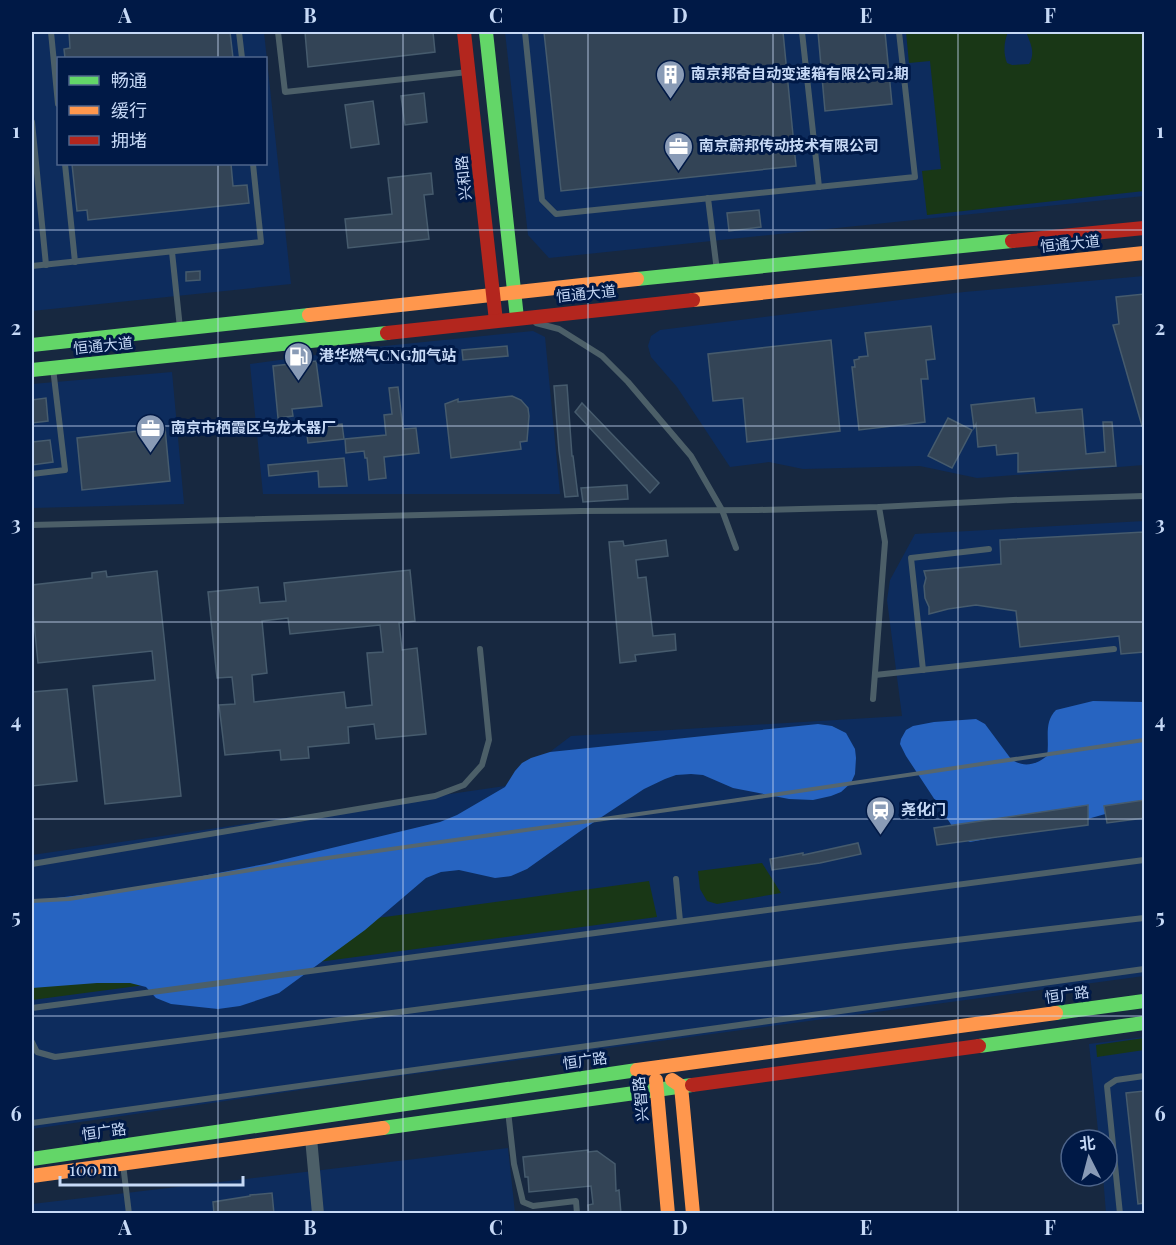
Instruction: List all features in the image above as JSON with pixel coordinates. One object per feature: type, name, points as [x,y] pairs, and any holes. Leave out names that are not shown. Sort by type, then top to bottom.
[{"type":"main road","name":"兴和路","points":[[464,32],[496,321]]},
{"type":"main road","points":[[486,32],[517,318]]},
{"type":"main road","name":"恒通大道","points":[[32,345],[514,292],[1144,228]]},
{"type":"main road","name":"恒通大道","points":[[32,370],[1144,253]]},
{"type":"main road","name":"恒广路","points":[[32,1160],[654,1068],[1144,1000]]},
{"type":"main road","points":[[32,1176],[1144,1023]]},
{"type":"main road","name":"兴智路","points":[[654,1068],[681,1086]]},
{"type":"main road","name":"兴智路","points":[[654,1068],[668,1214]]},
{"type":"main road","points":[[681,1086],[693,1214]]},
{"type":"street","points":[[311,1138],[318,1214]]},
{"type":"lane","points":[[51,32],[57,94]]},
{"type":"lane","points":[[239,32],[242,57]]},
{"type":"lane","points":[[278,32],[285,92],[468,72]]},
{"type":"lane","points":[[525,32],[542,200],[556,214],[915,177],[899,32]]},
{"type":"lane","points":[[802,32],[819,187]]},
{"type":"lane","points":[[32,122],[46,265]]},
{"type":"lane","points":[[65,165],[75,262]]},
{"type":"lane","points":[[32,266],[261,242],[253,165]]},
{"type":"lane","points":[[708,198],[717,271]]},
{"type":"lane","points":[[172,252],[180,329]]},
{"type":"lane","points":[[517,318],[559,329],[602,356],[628,382],[692,456],[722,510],[736,548]]},
{"type":"lane","points":[[32,474],[65,470],[53,368]]},
{"type":"lane","points":[[32,525],[581,511],[879,507],[1144,496]]},
{"type":"lane","points":[[873,699],[885,542],[879,507]]},
{"type":"lane","points":[[923,670],[911,558],[989,549]]},
{"type":"lane","points":[[32,864],[435,795],[464,785],[482,765],[489,740],[480,649]]},
{"type":"lane","points":[[875,675],[1114,649]]},
{"type":"lane","points":[[32,1008],[1144,860]]},
{"type":"lane","points":[[676,879],[680,921]]},
{"type":"lane","points":[[32,1042],[38,1052],[56,1057],[874,950],[1144,918]]},
{"type":"lane","points":[[32,1123],[1144,969]]},
{"type":"lane","points":[[1120,1214],[1107,1086],[1116,1080],[1144,1076]]},
{"type":"lane","points":[[508,1111],[514,1164],[523,1202],[533,1206],[576,1201],[577,1214]]},
{"type":"lane","points":[[123,1164],[129,1214]]},
{"type":"lane","points":[[533,1206],[533,1214]]},
{"type":"shaded area","points":[[32,32],[264,32],[267,57],[57,57],[57,165],[267,165],[267,60],[291,284],[32,311]]},
{"type":"shaded area","points":[[505,32],[1144,32],[1144,196],[549,258],[528,235]]},
{"type":"shaded area","points":[[1144,276],[1144,465],[977,478],[920,466],[803,469],[769,462],[730,467],[677,387],[651,357],[648,346],[651,336],[660,330],[964,292]]},
{"type":"shaded area","points":[[533,331],[545,337],[560,494],[263,494],[250,364],[375,347]]},
{"type":"shaded area","points":[[172,372],[184,504],[32,508],[32,384]]},
{"type":"shaded area","points":[[1144,521],[1144,976],[362,1081],[32,1129],[32,855],[505,786],[571,736],[902,716],[887,600],[890,580],[915,534]]},
{"type":"shaded area","points":[[1093,701],[1144,702],[1144,803],[1070,824],[970,842],[954,829],[900,744],[906,730],[913,726],[976,719],[985,724],[1011,759],[1020,764],[1034,763],[1047,756],[1048,726],[1056,710]]},
{"type":"shaded area","points":[[818,724],[832,726],[846,733],[855,749],[855,774],[851,783],[841,792],[813,800],[789,799],[733,788],[703,775],[676,775],[644,789],[527,869],[511,876],[495,878],[459,870],[441,872],[426,878],[365,930],[279,993],[240,1006],[218,1009],[171,1004],[156,998],[146,987],[130,983],[32,988],[32,901],[145,887],[265,864],[440,822],[457,815],[505,787],[522,763],[550,752]]},
{"type":"shaded area","points":[[1144,1037],[1144,1213],[1106,1213],[1104,1188],[1119,1188],[1119,1128],[1098,1128],[1089,1044]]},
{"type":"shaded area","points":[[508,1148],[515,1213],[32,1214],[32,1204]]},
{"type":"green space","points":[[906,32],[1008,32],[1005,55],[1007,63],[1012,65],[1029,64],[1031,60],[1032,48],[1026,32],[1144,32],[1144,191],[927,215],[922,171],[941,169],[930,61],[909,63]]},
{"type":"green space","points":[[762,863],[781,893],[717,904],[707,901],[700,889],[698,871]]},
{"type":"green space","points":[[649,881],[657,917],[32,1000],[32,965]]},
{"type":"green space","points":[[1144,1038],[1144,1050],[1097,1057],[1096,1045]]},
{"type":"building","points":[[69,32],[230,32],[233,57],[65,57],[64,49],[70,48]]},
{"type":"building","points":[[305,32],[433,32],[435,52],[308,67]]},
{"type":"building","name":"南京邦奇自动变速箱有限公司2期","points":[[544,32],[783,32],[796,166],[561,191]]},
{"type":"building","points":[[818,32],[885,32],[892,104],[825,111]]},
{"type":"building","points":[[424,93],[427,122],[405,125],[401,96]]},
{"type":"building","points":[[373,101],[379,144],[351,148],[345,105]]},
{"type":"building","points":[[72,165],[231,165],[233,186],[247,185],[249,203],[88,220],[87,210],[77,211]]},
{"type":"building","points":[[431,173],[433,194],[424,195],[429,239],[348,248],[345,219],[392,214],[388,178]]},
{"type":"building","points":[[759,210],[761,227],[729,231],[727,213]]},
{"type":"building","points":[[200,271],[200,280],[186,281],[186,272]]},
{"type":"building","points":[[1144,294],[1144,426],[1142,426],[1113,325],[1119,324],[1116,297]]},
{"type":"building","points":[[931,326],[935,359],[926,360],[928,379],[921,379],[925,422],[859,430],[852,367],[855,367],[854,360],[868,356],[865,333]]},
{"type":"building","points":[[831,340],[840,431],[747,442],[743,398],[713,401],[708,354]]},
{"type":"building","points":[[507,346],[508,356],[463,360],[462,350]]},
{"type":"building","points":[[316,361],[322,406],[292,409],[293,416],[278,418],[273,366]]},
{"type":"building","points":[[567,385],[572,456],[578,496],[565,497],[554,386]]},
{"type":"building","points":[[398,387],[403,429],[416,428],[419,453],[384,457],[386,478],[369,480],[364,451],[346,453],[345,439],[386,435],[384,415],[392,414],[389,388]]},
{"type":"building","points":[[512,396],[521,400],[528,408],[527,441],[520,442],[521,449],[451,458],[445,404],[458,399],[458,402]]},
{"type":"building","points":[[46,398],[48,421],[32,423],[32,400]]},
{"type":"building","points":[[1034,398],[1036,413],[1082,409],[1086,454],[1105,452],[1103,422],[1112,422],[1116,466],[1018,472],[1018,453],[997,455],[996,445],[978,447],[976,424],[974,428],[971,405]]},
{"type":"building","points":[[582,403],[659,483],[650,493],[575,412]]},
{"type":"building","points":[[948,418],[972,430],[952,468],[928,456]]},
{"type":"building","points":[[342,424],[344,439],[308,443],[306,428]]},
{"type":"building","points":[[165,428],[170,481],[82,490],[77,438]]},
{"type":"building","points":[[50,440],[53,462],[32,465],[32,442]]},
{"type":"building","points":[[344,458],[347,486],[319,487],[318,471],[269,476],[268,465]]},
{"type":"building","points":[[627,485],[628,499],[583,502],[581,488]]},
{"type":"building","points":[[1144,532],[1144,652],[1121,654],[1119,636],[1020,647],[1016,611],[976,605],[929,614],[925,598],[924,571],[1001,564],[1000,540]]},
{"type":"building","points":[[666,540],[668,556],[636,560],[638,578],[646,577],[653,636],[675,634],[676,650],[635,655],[636,661],[620,663],[609,542],[623,541],[624,546]]},
{"type":"building","points":[[410,570],[415,621],[399,623],[402,650],[417,648],[426,734],[376,739],[374,724],[348,727],[349,743],[308,747],[309,758],[281,760],[280,750],[225,755],[219,705],[235,704],[232,677],[217,678],[208,592],[258,587],[260,603],[286,601],[284,583]],"holes":[[[288,618],[290,634],[380,625],[383,652],[367,653],[372,705],[346,708],[344,692],[254,702],[252,675],[267,673],[262,621]]]},
{"type":"building","points":[[106,571],[107,577],[157,571],[181,796],[105,804],[93,686],[155,680],[152,651],[38,663],[32,585],[92,578],[92,573]]},
{"type":"building","points":[[67,689],[77,781],[32,786],[32,692]]},
{"type":"building","points":[[1144,800],[1144,818],[1107,823],[1104,806]]},
{"type":"building","points":[[1088,805],[1088,825],[937,845],[934,828]]},
{"type":"building","points":[[858,843],[861,854],[772,870],[770,859],[803,853],[803,855]]},
{"type":"building","points":[[1144,1091],[1144,1203],[1138,1204],[1126,1093]]},
{"type":"building","points":[[588,1150],[588,1152],[597,1151],[615,1164],[616,1191],[619,1190],[621,1214],[589,1214],[588,1205],[593,1204],[591,1186],[529,1192],[523,1157]]},
{"type":"building","points":[[272,1193],[274,1214],[214,1214],[213,1202]]},
{"type":"railway","points":[[32,901],[69,899],[320,859],[1144,740]]},
{"type":"traffic: fast","points":[[486,32],[517,318]]},
{"type":"traffic: fast","points":[[637,279],[1012,241]]},
{"type":"traffic: fast","points":[[32,345],[309,315]]},
{"type":"traffic: fast","points":[[32,370],[387,333]]},
{"type":"traffic: fast","points":[[1056,1013],[1144,1001]]},
{"type":"traffic: fast","points":[[979,1046],[1144,1023]]},
{"type":"traffic: fast","points":[[32,1159],[637,1070]]},
{"type":"traffic: fast","points":[[383,1128],[692,1085]]},
{"type":"traffic: slow","points":[[693,300],[1144,253]]},
{"type":"traffic: slow","points":[[309,315],[637,279]]},
{"type":"traffic: slow","points":[[637,1070],[1056,1013]]},
{"type":"traffic: slow","points":[[656,1080],[668,1214]]},
{"type":"traffic: slow","points":[[672,1080],[681,1086],[693,1214]]},
{"type":"traffic: slow","points":[[32,1176],[383,1128]]},
{"type":"traffic: jam","points":[[464,32],[496,321]]},
{"type":"traffic: jam","points":[[1012,241],[1144,228]]},
{"type":"traffic: jam","points":[[387,333],[693,300]]},
{"type":"traffic: jam","points":[[692,1085],[979,1046]]},
{"type":"place","name":"南京邦奇自动变速箱有限公司2期","points":[[670,100]]},
{"type":"place","name":"南京蔚邦传动技术有限公司","points":[[678,172]]},
{"type":"place","name":"港华燃气CNG加气站","points":[[298,382]]},
{"type":"place","name":"南京市栖霞区乌龙木器厂","points":[[150,454]]},
{"type":"place","name":"尧化门","points":[[880,836]]}]
